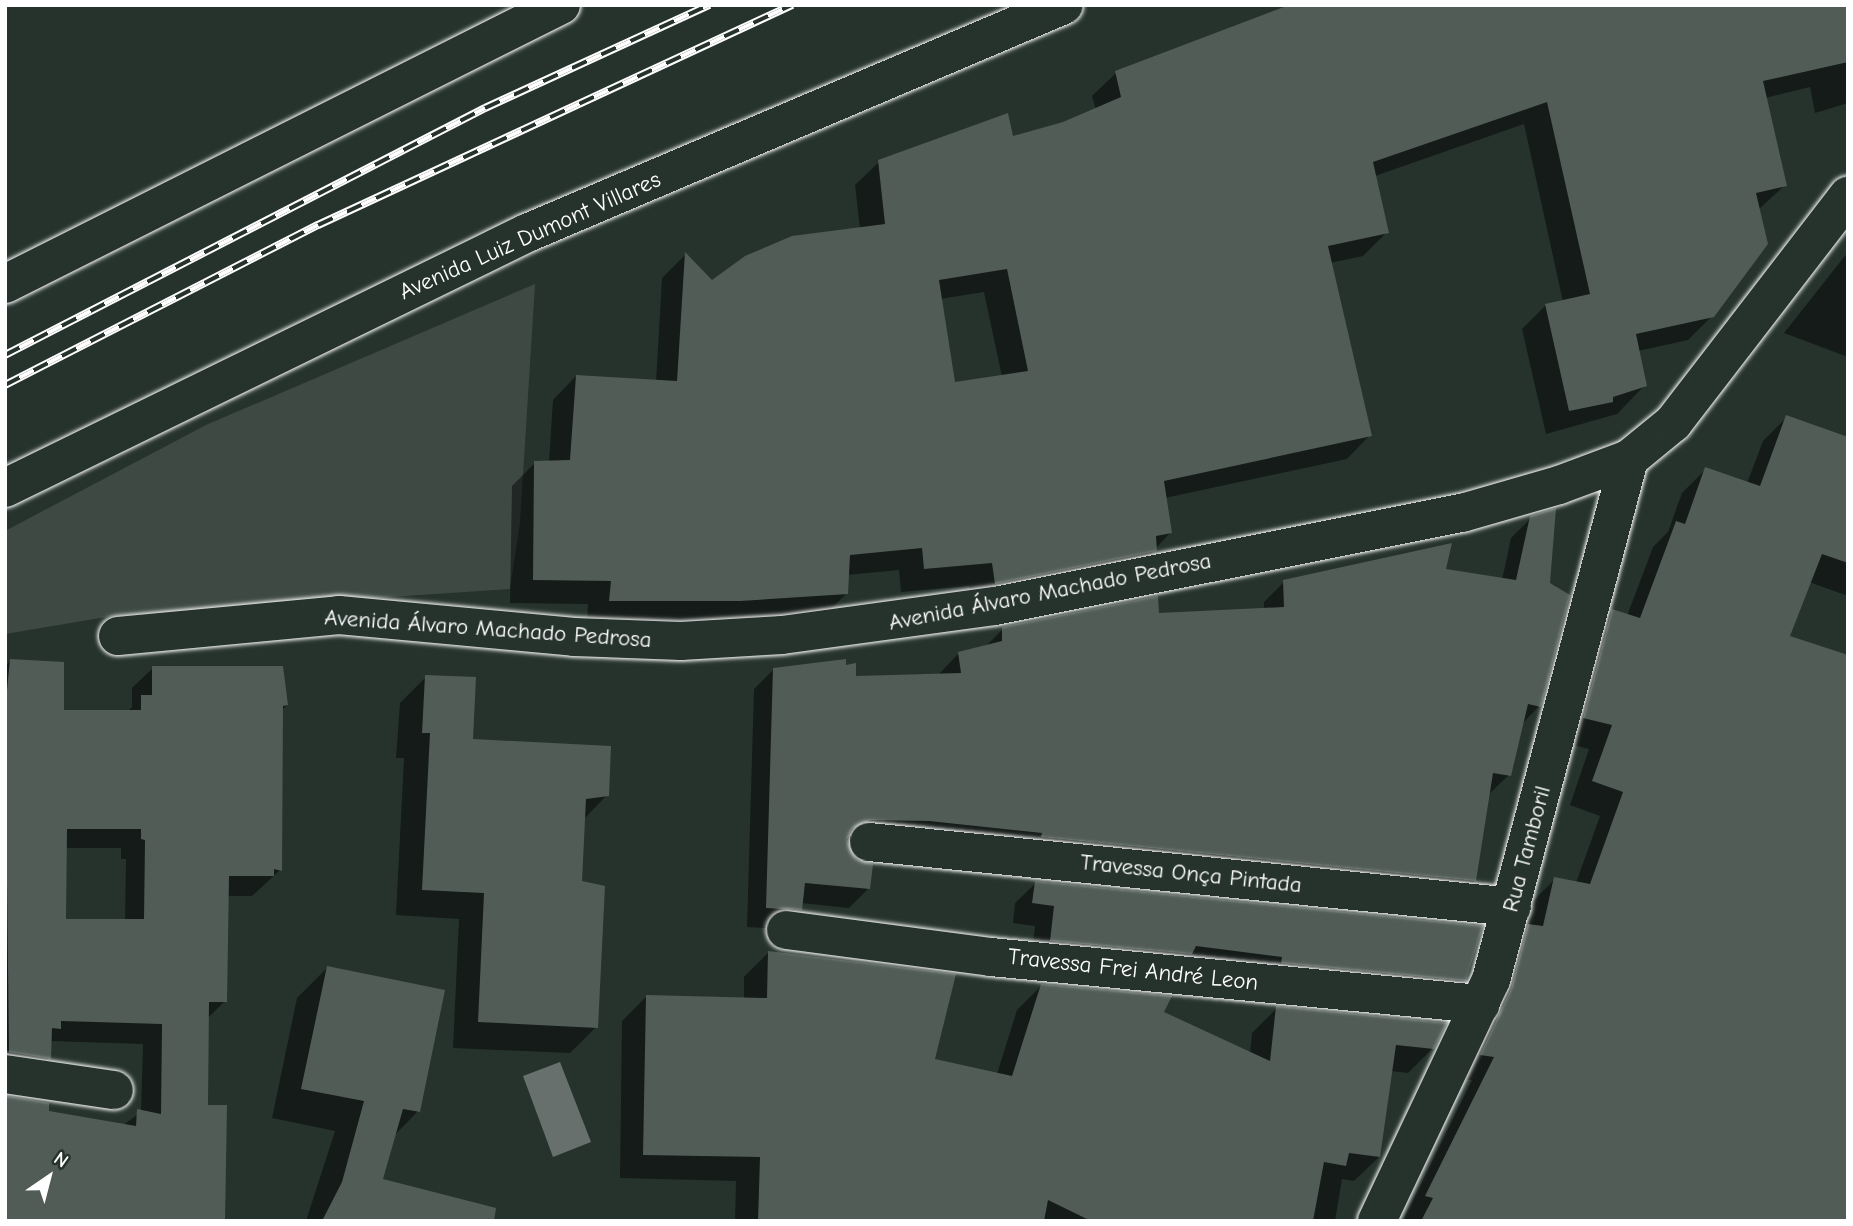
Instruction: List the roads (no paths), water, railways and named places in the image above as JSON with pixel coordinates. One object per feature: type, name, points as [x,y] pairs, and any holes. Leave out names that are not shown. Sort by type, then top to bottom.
[{"type":"street","points":[[5,284],[561,5]]},
{"type":"street","name":"Avenida Luiz Dumont Villares","points":[[5,488],[527,233],[1064,5]]},
{"type":"street","name":"Avenida Álvaro Machado Pedrosa","points":[[118,636],[339,615],[574,637],[681,641],[866,626],[1021,601],[1462,513],[1559,485],[1629,459],[1673,423],[1848,197]]},
{"type":"street","name":"Rua Tamboril","points":[[1377,1221],[1481,1004],[1512,907],[1629,459]]},
{"type":"street","name":"Travessa Onça Pintada","points":[[869,842],[1512,907]]},
{"type":"street","name":"Travessa Frei André Leon","points":[[786,930],[991,957],[1481,1004]]},
{"type":"street","points":[[5,1074],[114,1090]]},
{"type":"railway","points":[[5,355],[485,108],[709,5]]},
{"type":"railway","points":[[5,385],[318,225],[792,5]]}]
